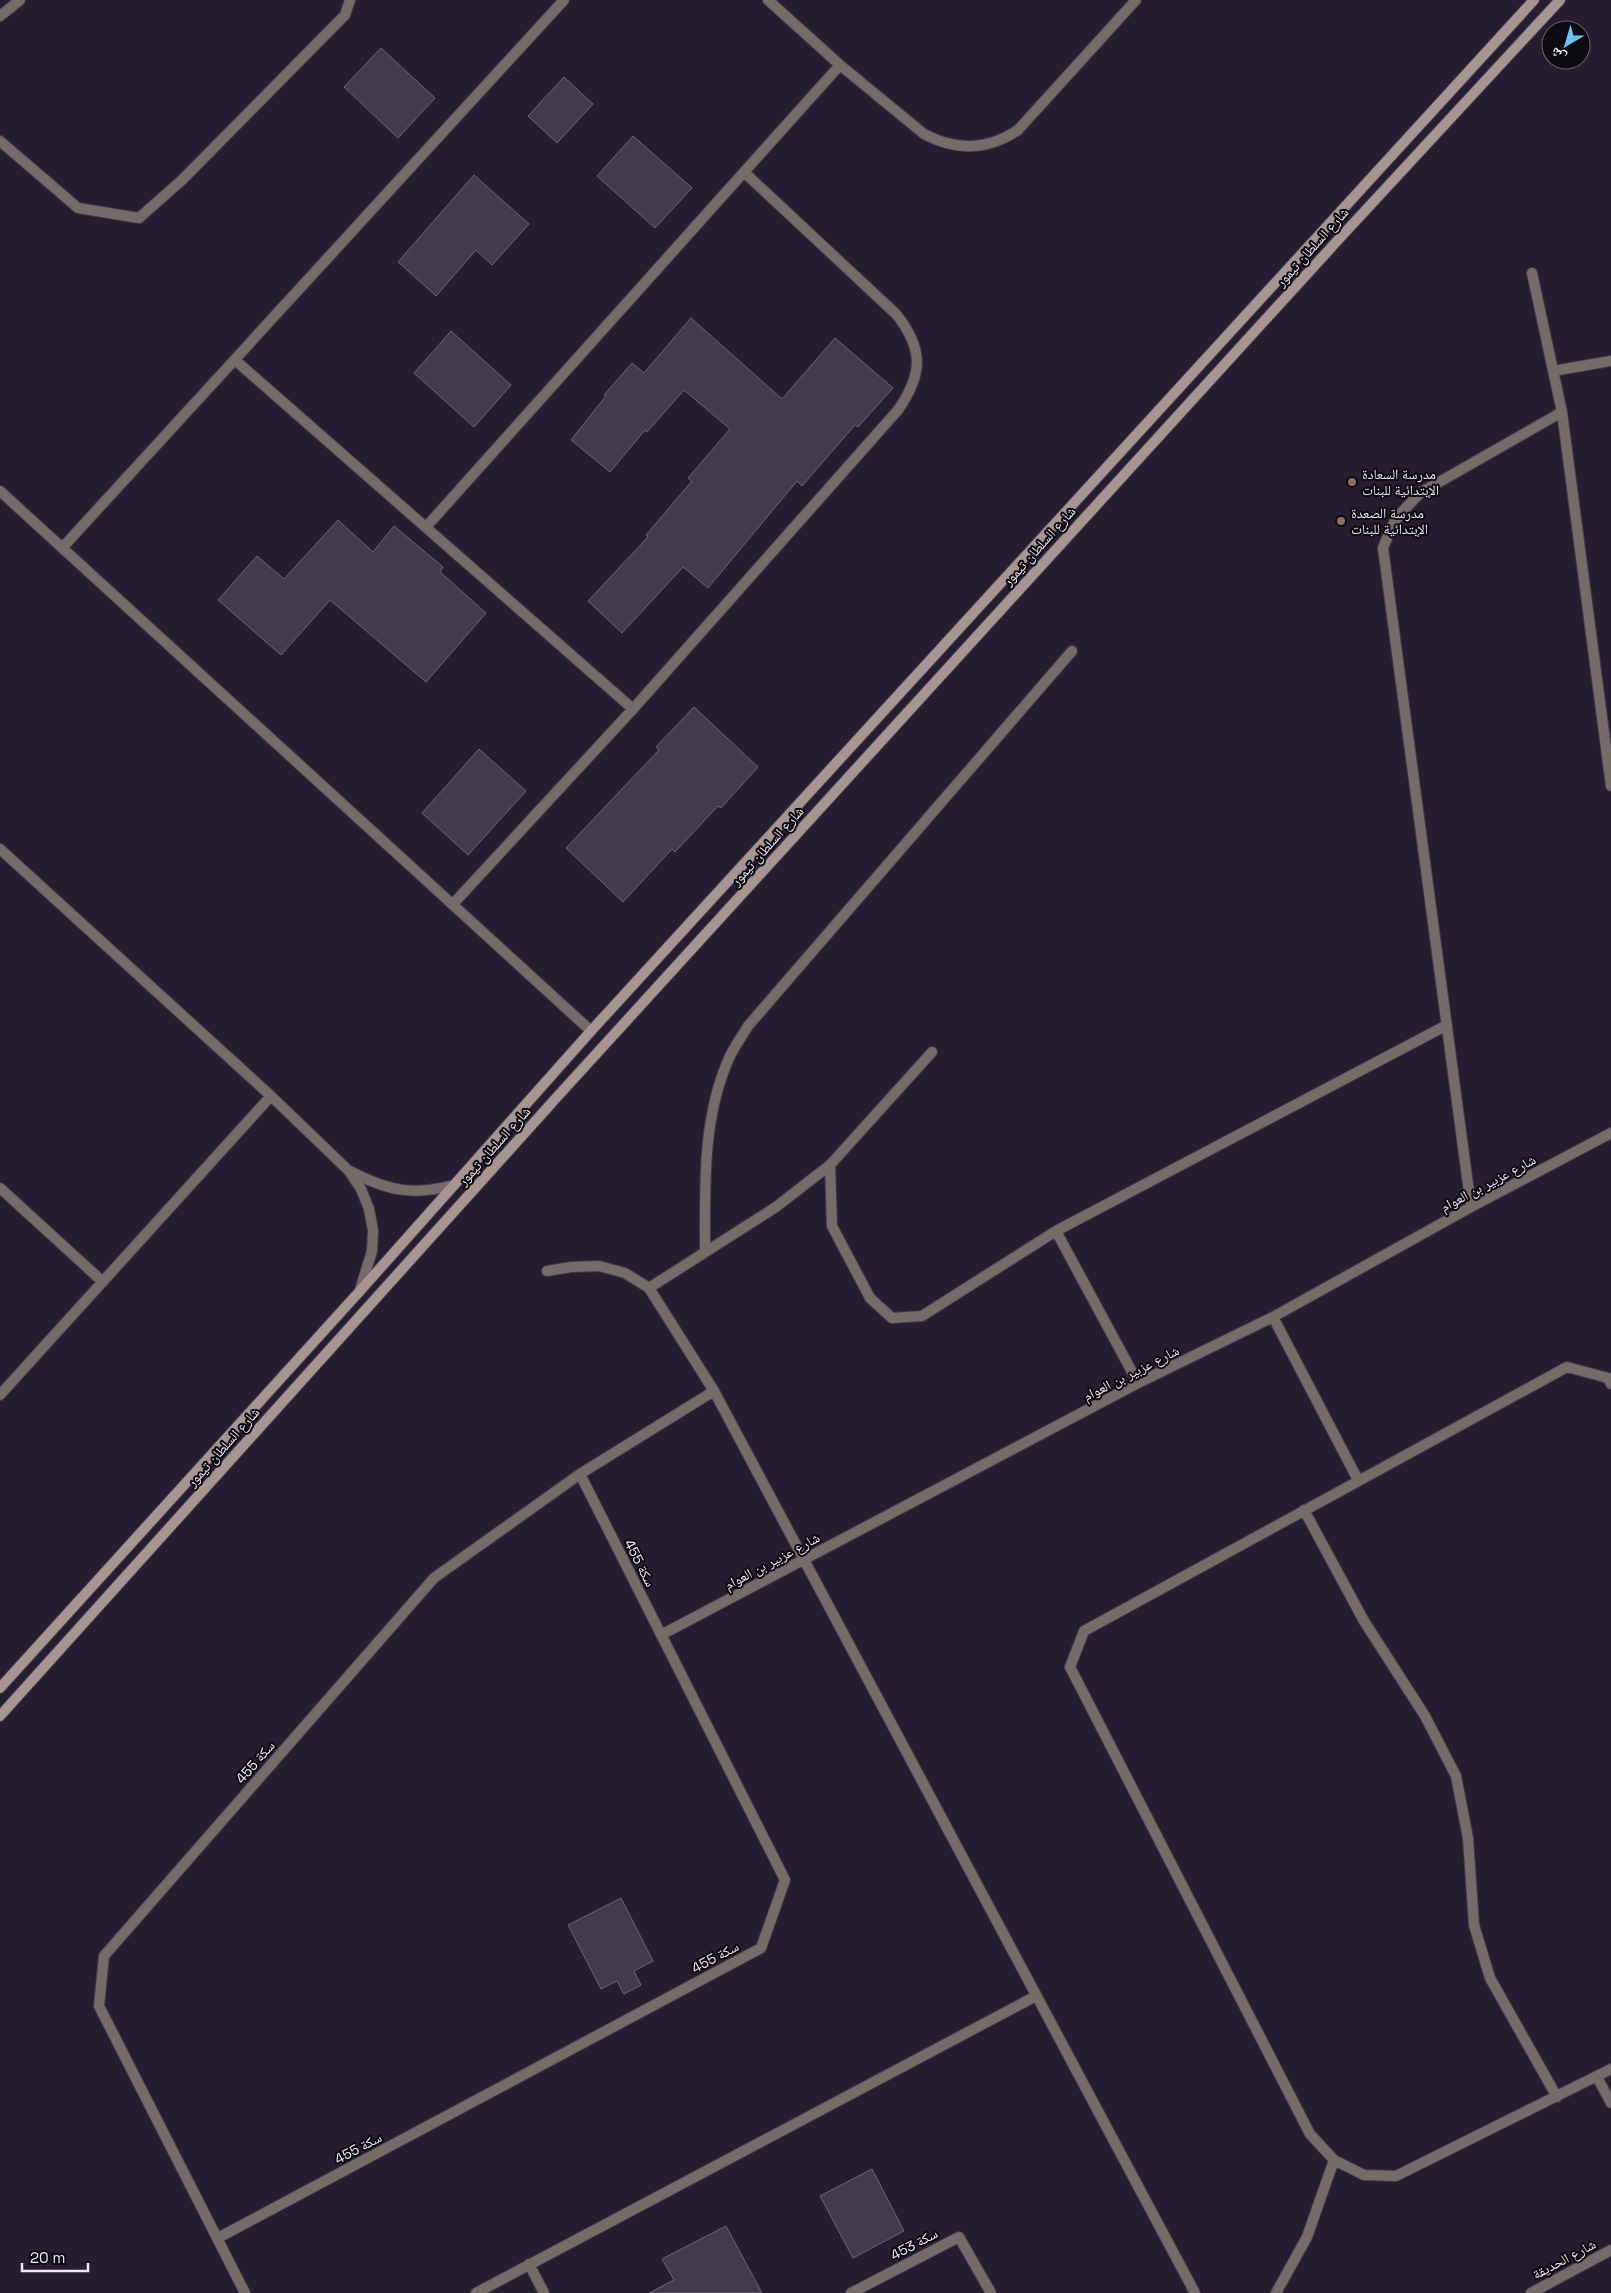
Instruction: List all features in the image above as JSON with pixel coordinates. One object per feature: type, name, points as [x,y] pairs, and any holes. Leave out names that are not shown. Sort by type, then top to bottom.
[{"type":"main road","name":"شارع السلطان تيمور","points":[[0,1688],[360,1292],[591,1031],[1534,0]]},
{"type":"main road","name":"شارع السلطان تيمور","points":[[0,1716],[557,1097],[1338,240],[1560,0]]},
{"type":"street","points":[[0,16],[20,0]]},
{"type":"street","points":[[0,141],[78,208],[139,218],[182,180],[345,15],[350,0]]},
{"type":"street","points":[[63,547],[564,0]]},
{"type":"street","points":[[768,0],[840,65],[924,134],[939,142],[954,146],[984,146],[1007,137],[1026,121],[1136,0]]},
{"type":"street","points":[[426,527],[745,174],[840,65]]},
{"type":"street","points":[[453,904],[633,709],[898,410],[910,394],[915,381],[917,355],[914,342],[906,326],[896,314],[745,174]]},
{"type":"street","points":[[1532,273],[1562,412],[1608,741],[1611,786]]},
{"type":"street","points":[[235,360],[633,709]]},
{"type":"street","points":[[1553,370],[1611,361]]},
{"type":"street","points":[[1471,1207],[1382,548],[1392,526],[1401,513],[1420,493],[1562,412]]},
{"type":"street","points":[[0,491],[591,1031]]},
{"type":"street","points":[[705,1252],[704,1176],[711,1120],[718,1087],[724,1071],[748,1026],[1072,651]]},
{"type":"street","points":[[0,849],[271,1096],[349,1170],[362,1189],[369,1209],[373,1230],[372,1252],[360,1292]]},
{"type":"street","points":[[830,1165],[832,1226],[870,1298],[892,1318],[922,1316],[1056,1232],[1447,1025]]},
{"type":"street","points":[[649,1288],[776,1207],[830,1165],[932,1052]]},
{"type":"street","points":[[0,1395],[271,1096]]},
{"type":"street","name":"شارع عزبير بن العوام","points":[[661,1635],[1138,1383],[1273,1317],[1471,1207],[1611,1133]]},
{"type":"street","points":[[349,1170],[390,1189],[426,1191],[454,1185]]},
{"type":"street","points":[[0,1188],[103,1282]]},
{"type":"street","points":[[1056,1232],[1138,1383]]},
{"type":"street","points":[[547,1271],[599,1266],[625,1273],[649,1288],[714,1391],[1195,2293]]},
{"type":"street","points":[[1273,1317],[1358,1480]]},
{"type":"street","points":[[1611,1384],[1608,1378],[1567,1367],[1084,1631],[1070,1668],[1310,2134],[1334,2160],[1364,2175],[1396,2176],[1611,2069]]},
{"type":"street","name":"سكة 455","points":[[246,2293],[100,2006],[104,1956],[434,1578],[580,1474],[714,1391]]},
{"type":"street","name":"سكة 455","points":[[218,2238],[761,1948],[785,1880],[580,1474]]},
{"type":"street","points":[[1304,1510],[1364,1621],[1425,1716],[1456,1776],[1468,1838],[1474,1925],[1490,1978],[1557,2097]]},
{"type":"street","points":[[476,2293],[1036,1996]]},
{"type":"street","points":[[1597,2077],[1611,2103]]},
{"type":"street","points":[[1276,2293],[1307,2237],[1334,2160]]},
{"type":"street","name":"سكة 453","points":[[851,2293],[959,2236],[990,2293]]},
{"type":"street","name":"شارع الحديقة","points":[[1531,2293],[1611,2250]]},
{"type":"street","points":[[529,2264],[544,2293]]},
{"type":"building","points":[[381,48],[435,98],[398,138],[344,87]]},
{"type":"building","points":[[564,77],[593,104],[557,143],[528,116]]},
{"type":"building","points":[[633,136],[692,188],[655,228],[597,176]]},
{"type":"building","points":[[474,175],[529,224],[492,265],[476,250],[436,296],[398,262]]},
{"type":"building","points":[[691,318],[782,399],[835,338],[893,388],[858,427],[855,425],[802,486],[797,481],[708,588],[683,567],[622,633],[588,601],[648,537],[646,535],[692,481],[688,478],[730,429],[684,390],[647,432],[645,430],[610,472],[571,440],[606,396],[604,395],[632,363],[644,373]]},
{"type":"building","points":[[451,331],[511,385],[474,427],[414,373]]},
{"type":"building","points":[[338,520],[373,552],[394,526],[443,567],[440,572],[486,613],[426,682],[330,600],[281,655],[218,600],[257,556],[284,579]]},
{"type":"building","points":[[694,707],[758,767],[721,808],[718,806],[675,852],[672,849],[623,902],[566,848],[659,750],[656,747]]},
{"type":"building","points":[[479,749],[526,791],[468,855],[422,813]]},
{"type":"building","points":[[621,1898],[653,1961],[634,1971],[641,1985],[624,1994],[617,1981],[601,1989],[568,1925]]},
{"type":"building","points":[[872,2169],[904,2231],[853,2258],[820,2196]]},
{"type":"building","points":[[726,2226],[762,2293],[649,2293],[674,2280],[662,2259]]},
{"type":"place","name":"مدرسة السعادة الإبتدائية للبنات","points":[[1352,482]]},
{"type":"place","name":"مدرسة الصعدة الإبتدائية للبنات","points":[[1341,521]]}]
